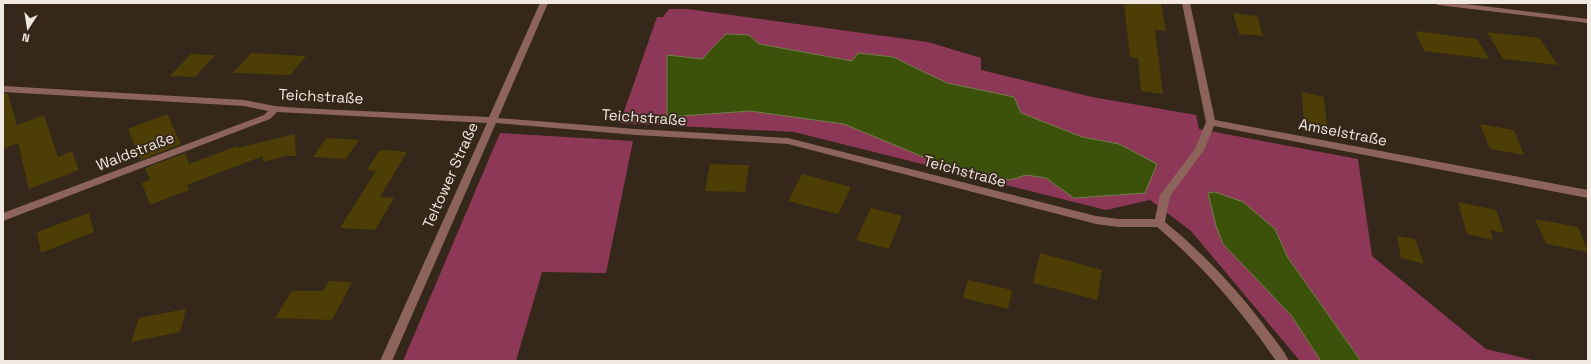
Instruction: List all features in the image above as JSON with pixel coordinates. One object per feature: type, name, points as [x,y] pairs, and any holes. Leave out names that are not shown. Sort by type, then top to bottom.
[{"type":"street","name":"Teltower Straße","points":[[386,361],[544,3]]},
{"type":"street","points":[[1186,3],[1211,122],[1200,150],[1165,195],[1159,223],[1185,243],[1214,274],[1247,312],[1283,361]]},
{"type":"street","points":[[1438,3],[1588,20]]},
{"type":"street","name":"Teichstraße","points":[[3,89],[244,102],[275,109],[492,120],[636,132],[788,141],[1096,220],[1118,223],[1159,223]]},
{"type":"street","name":"Waldstraße","points":[[3,218],[267,117],[275,109]]},
{"type":"street","name":"Amselstraße","points":[[1211,122],[1588,194]]},
{"type":"shaded area","points":[[669,9],[687,9],[928,42],[981,58],[981,70],[1092,97],[1196,115],[1199,129],[1358,159],[1372,256],[1486,349],[1536,361],[1361,361],[1288,258],[1275,229],[1215,192],[1208,194],[1223,244],[1291,315],[1321,361],[1300,361],[1191,231],[1150,200],[1106,210],[794,132],[620,123],[657,17],[663,17]],"holes":[[[726,34],[749,35],[759,44],[853,61],[858,53],[893,57],[947,83],[1014,97],[1021,113],[1082,137],[1119,144],[1074,198],[1046,178],[1026,175],[1010,180],[943,165],[845,124],[750,111],[667,117],[702,59]]]},
{"type":"shaded area","points":[[726,34],[749,35],[759,44],[852,61],[858,53],[893,57],[947,83],[1014,97],[1021,113],[1082,137],[1119,144],[1157,164],[1145,193],[1074,198],[1046,178],[1026,175],[1010,180],[943,165],[844,124],[750,111],[667,117],[667,55],[702,59]]},
{"type":"shaded area","points":[[500,133],[633,141],[606,273],[542,272],[516,361],[403,361]]},
{"type":"shaded area","points":[[1215,192],[1243,202],[1275,229],[1288,258],[1361,361],[1321,361],[1291,315],[1223,244],[1216,226],[1208,193]]},
{"type":"building","points":[[1124,3],[1161,3],[1166,31],[1155,30],[1163,94],[1141,91],[1138,58],[1130,57]]},
{"type":"building","points":[[1233,13],[1257,16],[1263,36],[1239,34]]},
{"type":"building","points":[[1415,31],[1477,39],[1489,59],[1424,51]]},
{"type":"building","points":[[1487,32],[1539,38],[1558,65],[1503,59]]},
{"type":"building","points":[[251,53],[306,56],[290,75],[233,73]]},
{"type":"building","points":[[191,54],[215,55],[195,77],[170,76]]},
{"type":"building","points":[[1302,92],[1324,97],[1327,128],[1304,124]]},
{"type":"building","points":[[3,94],[8,94],[17,125],[44,115],[58,157],[72,151],[79,170],[29,189],[18,143],[3,149]]},
{"type":"building","points":[[167,114],[181,144],[141,160],[128,129]]},
{"type":"building","points":[[1480,124],[1514,130],[1524,155],[1490,149]]},
{"type":"building","points":[[295,134],[296,156],[287,156],[263,162],[263,156],[187,185],[189,190],[150,205],[142,183],[150,180],[145,168],[185,153],[189,164],[237,146],[237,148]]},
{"type":"building","points":[[326,138],[359,140],[346,159],[313,157]]},
{"type":"building","points":[[389,150],[407,152],[380,197],[394,198],[375,230],[340,228],[376,171],[367,170],[379,151]]},
{"type":"building","points":[[710,164],[749,165],[745,192],[705,191]]},
{"type":"building","points":[[802,174],[851,187],[838,214],[788,201]]},
{"type":"building","points":[[1458,202],[1496,210],[1504,233],[1490,230],[1493,240],[1467,234]]},
{"type":"building","points":[[871,208],[902,216],[889,249],[856,240]]},
{"type":"building","points":[[89,213],[94,232],[41,253],[37,232]]},
{"type":"building","points":[[1535,219],[1578,227],[1588,252],[1546,244]]},
{"type":"building","points":[[1397,236],[1415,239],[1424,264],[1401,258]]},
{"type":"building","points":[[1040,253],[1102,270],[1097,300],[1033,283]]},
{"type":"building","points":[[968,280],[1012,290],[1008,309],[963,298]]},
{"type":"building","points":[[329,281],[352,282],[332,320],[275,318],[292,291],[323,291]]},
{"type":"building","points":[[186,309],[180,332],[131,342],[139,318]]}]
